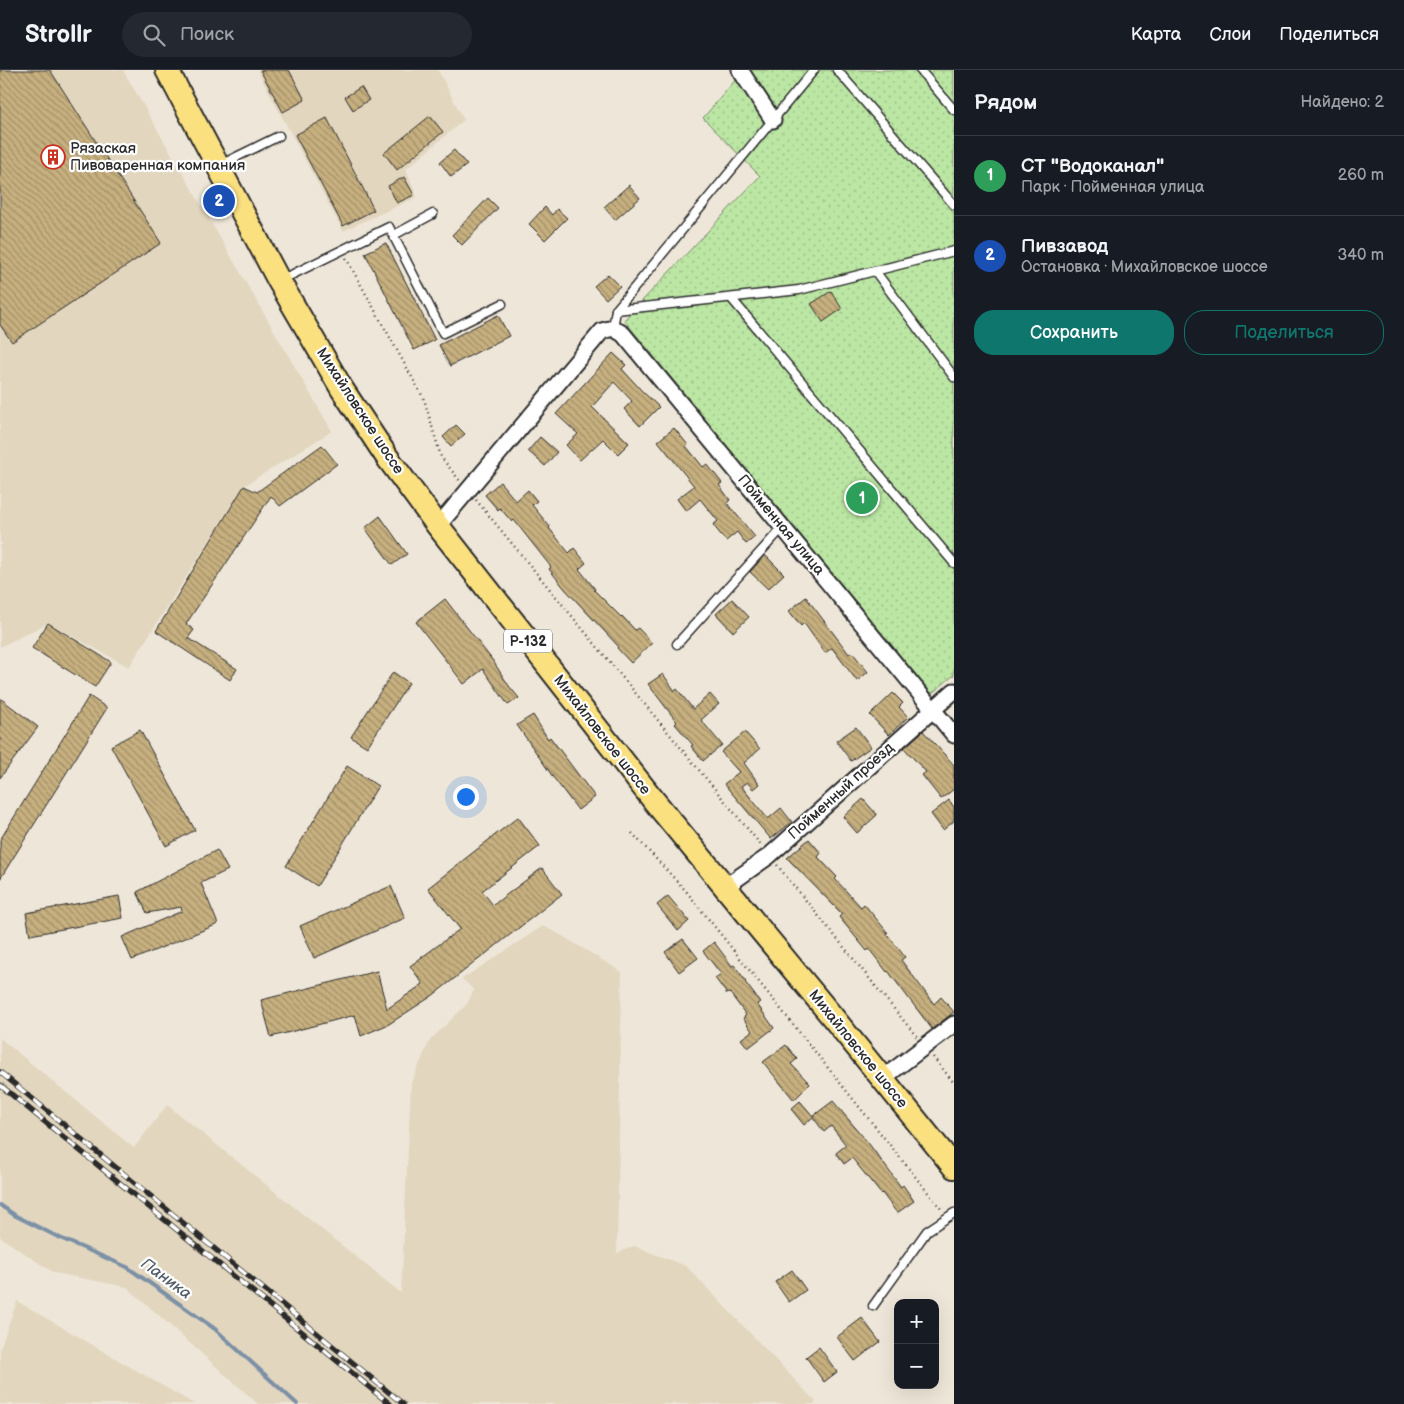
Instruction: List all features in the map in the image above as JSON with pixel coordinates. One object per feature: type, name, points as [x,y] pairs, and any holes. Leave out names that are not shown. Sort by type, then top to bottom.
[{"type":"main road","name":"Михайловское шоссе","points":[[167,70],[279,281],[342,389],[387,456],[438,526],[643,788],[953,1164]]},
{"type":"street","points":[[740,70],[773,120]]},
{"type":"street","points":[[438,526],[608,329]]},
{"type":"street","name":"Пойменная улица","points":[[608,329],[623,334],[954,735]]},
{"type":"street","name":"Пойменный проезд","points":[[725,887],[769,856],[954,691]]},
{"type":"street","points":[[882,1079],[954,1024]]},
{"type":"lane","points":[[608,329],[616,310],[814,70]]},
{"type":"lane","points":[[837,70],[954,205]]},
{"type":"lane","points":[[920,70],[954,110]]},
{"type":"lane","points":[[217,166],[279,136]]},
{"type":"lane","points":[[394,235],[433,214]]},
{"type":"lane","points":[[279,281],[389,227],[443,333],[502,304]]},
{"type":"lane","points":[[616,310],[799,290],[954,251]]},
{"type":"lane","points":[[875,271],[954,377]]},
{"type":"lane","points":[[731,298],[954,563]]},
{"type":"lane","points":[[677,644],[783,527]]},
{"type":"lane","points":[[873,1306],[927,1231],[951,1215]]},
{"type":"path","points":[[342,250],[424,399],[441,457],[954,1083]]},
{"type":"path","points":[[632,833],[686,892],[951,1215]]},
{"type":"shaded area","points":[[0,70],[123,70],[332,431],[244,486],[129,667],[48,623],[0,647],[0,546],[2,544],[0,541]]},
{"type":"shaded area","points":[[257,70],[438,70],[464,120],[406,169],[417,197],[343,231]]},
{"type":"shaded area","points":[[543,926],[622,972],[617,1253],[634,1246],[686,1266],[816,1402],[814,1404],[258,1404],[127,1287],[54,1273],[0,1237],[0,1038],[134,1148],[167,1105],[401,1293],[411,1083],[430,1040],[467,1004],[474,990],[462,979]]},
{"type":"shaded area","points":[[17,1301],[194,1404],[0,1404],[0,1349]]},
{"type":"green space","points":[[744,70],[954,70],[954,675],[931,694],[624,320],[760,176],[703,118]]},
{"type":"building","name":"Рязаская Пивоваренная компания","points":[[0,70],[50,70],[161,243],[12,342],[0,325]]},
{"type":"building","points":[[260,70],[289,70],[305,100],[283,112]]},
{"type":"building","points":[[361,87],[369,100],[353,110],[345,97]]},
{"type":"building","points":[[430,116],[443,132],[397,170],[384,153]]},
{"type":"building","points":[[327,118],[374,210],[343,226],[295,135]]},
{"type":"building","points":[[454,150],[467,165],[451,177],[440,162]]},
{"type":"building","points":[[404,177],[414,195],[397,203],[388,186]]},
{"type":"building","points":[[629,185],[640,198],[615,220],[604,207]]},
{"type":"building","points":[[488,198],[498,208],[462,245],[452,235]]},
{"type":"building","points":[[545,207],[552,215],[557,209],[567,218],[545,240],[529,224]]},
{"type":"building","points":[[386,243],[435,340],[414,350],[365,253]]},
{"type":"building","points":[[608,274],[620,286],[606,299],[594,286]]},
{"type":"building","points":[[831,291],[842,309],[823,322],[811,304]]},
{"type":"building","points":[[498,315],[509,336],[450,366],[439,345]]},
{"type":"building","points":[[613,353],[626,365],[622,369],[659,407],[640,426],[624,409],[632,401],[614,382],[592,407],[629,443],[618,454],[603,439],[580,460],[566,445],[578,434],[556,414]]},
{"type":"building","points":[[456,425],[465,434],[451,446],[443,437]]},
{"type":"building","points":[[674,428],[703,467],[707,464],[722,483],[719,485],[730,500],[727,503],[755,537],[746,544],[737,532],[726,541],[713,525],[718,521],[700,499],[686,511],[677,499],[694,486],[658,441]]},
{"type":"building","points":[[540,437],[557,452],[545,466],[528,451]]},
{"type":"building","points":[[322,445],[337,464],[280,506],[271,496],[186,624],[194,630],[188,638],[237,669],[230,680],[156,631],[244,486],[257,492]]},
{"type":"building","points":[[500,482],[516,501],[528,490],[537,501],[532,505],[549,528],[569,553],[574,548],[586,563],[579,569],[594,590],[635,630],[638,628],[652,643],[631,663],[617,648],[618,646],[565,589],[549,569],[551,567],[514,520],[512,522],[500,508],[498,510],[485,495]]},
{"type":"building","points":[[380,516],[407,554],[392,565],[365,528]]},
{"type":"building","points":[[765,555],[784,574],[768,589],[750,572]]},
{"type":"building","points":[[806,597],[849,654],[852,652],[868,672],[857,681],[832,648],[825,653],[804,623],[801,626],[789,611]]},
{"type":"building","points":[[445,599],[519,698],[508,705],[483,669],[464,684],[416,622]]},
{"type":"building","points":[[732,599],[749,617],[733,632],[716,614]]},
{"type":"building","points":[[48,623],[111,662],[95,687],[32,648]]},
{"type":"building","points":[[393,672],[409,683],[367,747],[351,737]]},
{"type":"building","points":[[663,674],[675,691],[677,689],[693,709],[710,694],[719,704],[701,720],[722,745],[703,761],[691,746],[693,745],[675,724],[677,722],[648,684]]},
{"type":"building","points":[[893,693],[903,703],[899,707],[908,717],[889,735],[870,715]]},
{"type":"building","points":[[89,696],[107,708],[0,879],[0,840]]},
{"type":"building","points":[[0,698],[38,727],[0,778]]},
{"type":"building","points":[[533,715],[548,739],[550,737],[595,797],[578,810],[517,725]]},
{"type":"building","points":[[856,727],[871,747],[851,761],[836,741]]},
{"type":"building","points":[[140,730],[195,830],[166,846],[111,746]]},
{"type":"building","points":[[923,731],[954,765],[954,789],[941,799],[922,775],[926,772],[904,748]]},
{"type":"building","points":[[745,732],[760,749],[744,763],[759,784],[753,789],[747,782],[741,786],[768,819],[781,808],[792,822],[771,839],[724,784],[739,772],[721,752]]},
{"type":"building","points":[[347,766],[378,786],[317,886],[286,866]]},
{"type":"building","points":[[863,799],[877,815],[857,833],[843,817]]},
{"type":"building","points":[[949,800],[954,807],[954,821],[943,830],[931,814]]},
{"type":"building","points":[[518,817],[540,846],[482,891],[493,905],[542,868],[562,894],[432,996],[389,1024],[361,1036],[355,1015],[271,1037],[261,1000],[377,971],[387,1009],[423,984],[410,966],[460,929],[428,888]]},
{"type":"building","points":[[809,839],[821,853],[818,857],[837,877],[835,879],[861,907],[864,904],[888,933],[905,957],[901,960],[934,1004],[941,997],[954,1012],[932,1029],[888,971],[869,949],[867,951],[839,917],[842,914],[787,858]]},
{"type":"building","points":[[217,850],[228,870],[201,883],[218,924],[132,960],[122,937],[182,911],[181,907],[147,913],[137,892]]},
{"type":"building","points":[[391,886],[405,918],[314,958],[300,926]]},
{"type":"building","points":[[119,896],[123,918],[30,935],[26,913]]},
{"type":"building","points":[[668,896],[689,921],[678,931],[657,905]]},
{"type":"building","points":[[683,939],[698,958],[679,972],[665,952]]},
{"type":"building","points":[[714,942],[746,981],[760,1002],[757,1004],[774,1028],[748,1048],[741,1039],[752,1031],[743,1018],[746,1015],[730,993],[727,994],[715,978],[721,974],[703,951]]},
{"type":"building","points":[[786,1045],[797,1059],[791,1064],[810,1084],[794,1100],[763,1062]]},
{"type":"building","points":[[800,1101],[813,1116],[833,1101],[869,1144],[901,1187],[903,1185],[914,1201],[897,1213],[852,1158],[844,1164],[836,1153],[846,1145],[831,1126],[824,1132],[813,1117],[804,1125],[791,1109]]},
{"type":"building","points":[[792,1270],[806,1290],[789,1302],[775,1282]]},
{"type":"building","points":[[862,1318],[880,1342],[855,1361],[837,1337]]},
{"type":"building","points":[[819,1347],[837,1372],[824,1382],[806,1357]]},
{"type":"waterway","name":"Паника","points":[[0,1205],[16,1216],[60,1238],[127,1267],[215,1329],[297,1404]]},
{"type":"railway","points":[[0,1072],[403,1404]]},
{"type":"railway","points":[[0,1085],[390,1404]]},
{"type":"place","name":"Рязаская Пивоваренная компания","points":[[53,157]]},
{"type":"place","name":"Пивзавод","points":[[219,201]]},
{"type":"place","name":"СТ \"Водоканал\"","points":[[862,498]]}]
